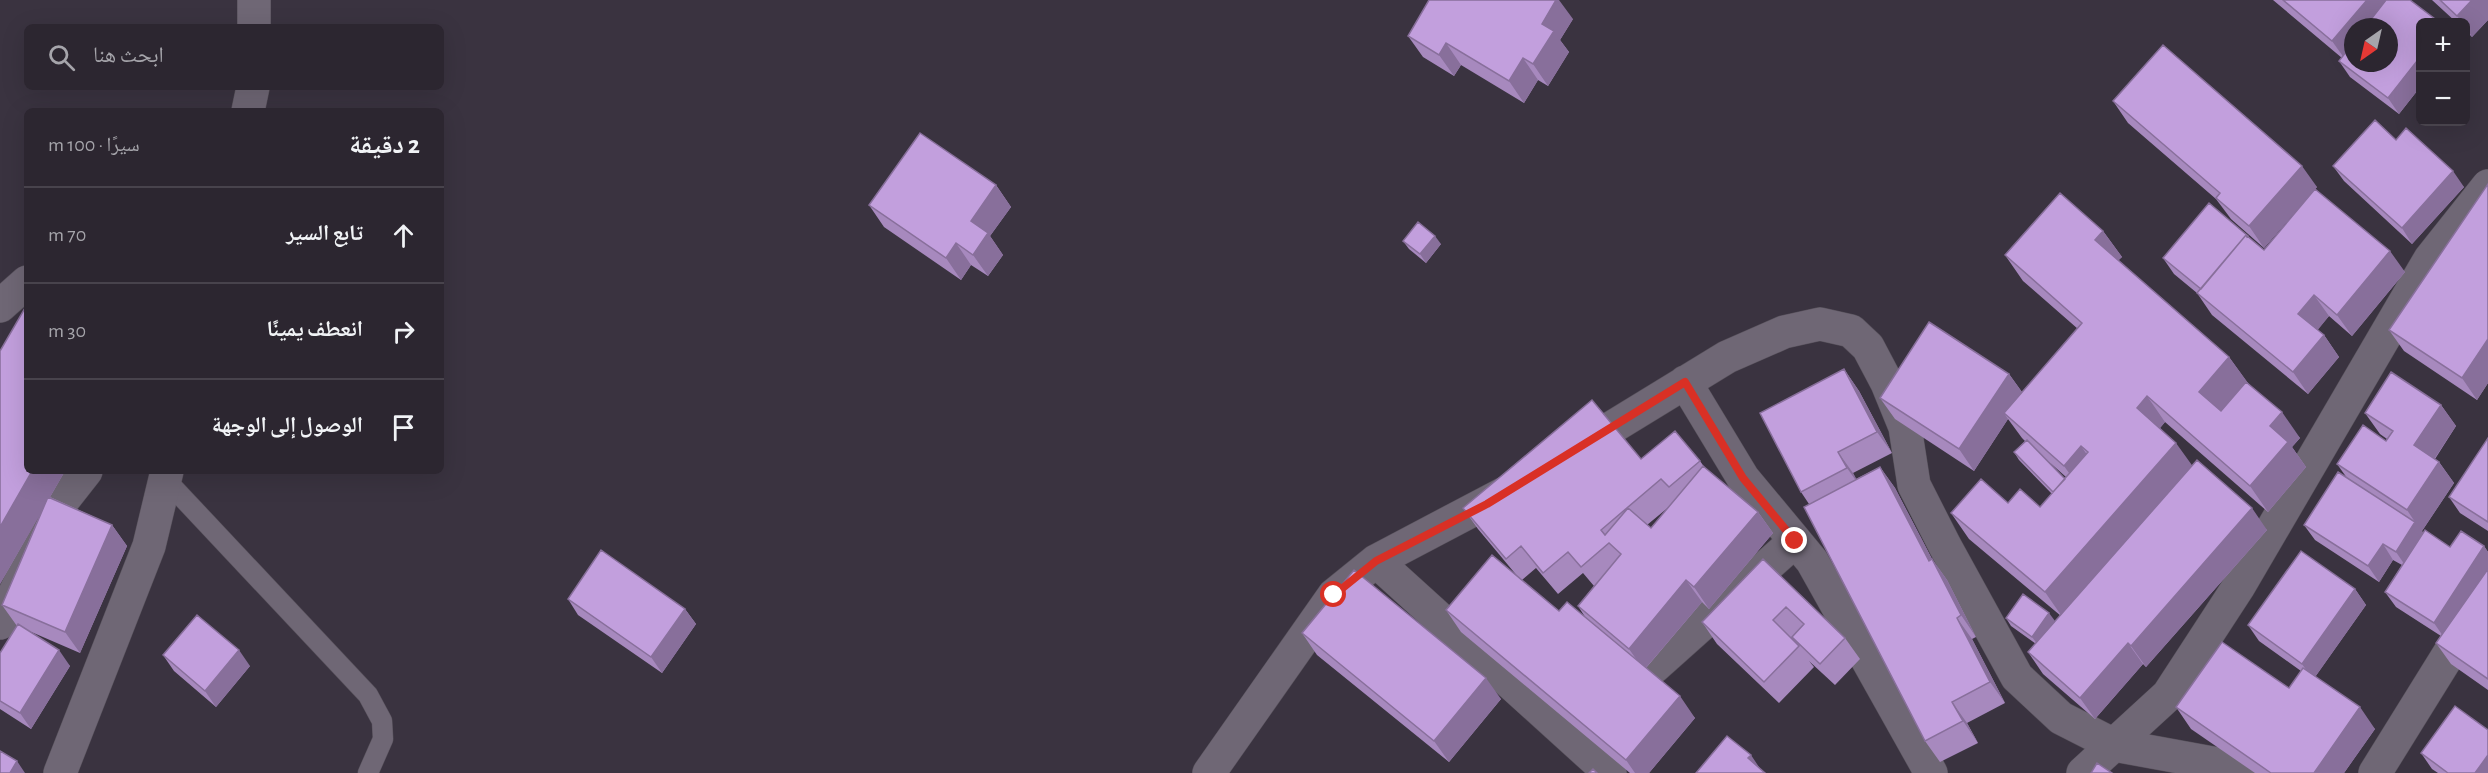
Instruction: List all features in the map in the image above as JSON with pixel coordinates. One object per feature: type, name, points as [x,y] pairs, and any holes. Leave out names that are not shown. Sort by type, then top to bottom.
[{"type":"street","points":[[254,0],[254,24]]},
{"type":"street","points":[[249,108],[252,90]]},
{"type":"street","points":[[2084,773],[2168,695],[2245,576],[2430,259],[2488,186]]},
{"type":"street","points":[[0,306],[24,285]]},
{"type":"street","points":[[1209,773],[1334,595],[1376,561],[1487,504],[1726,357],[1784,332],[1820,324],[1851,331],[1868,347],[1887,383],[1905,427],[1914,485],[2017,677],[2061,718],[2114,745],[2267,773]]},
{"type":"street","points":[[1685,382],[1743,478],[1812,561],[1931,773]]},
{"type":"street","points":[[0,623],[57,508],[84,474]]},
{"type":"street","points":[[60,773],[149,546],[166,475]]},
{"type":"street","points":[[1653,667],[1795,541]]},
{"type":"street","points":[[1376,561],[1610,773]]},
{"type":"street","points":[[2375,773],[2488,591]]},
{"type":"lane","points":[[166,475],[368,695],[382,721],[383,739],[368,773]]},
{"type":"building","points":[[1429,0],[1556,0],[1542,24],[1554,31],[1533,64],[1523,58],[1509,81],[1446,43],[1439,55],[1408,36]]},
{"type":"building","points":[[2283,0],[2367,0],[2352,18],[2344,18],[2344,27],[2332,41]]},
{"type":"building","points":[[2386,0],[2410,0],[2434,18],[2416,18],[2416,62],[2388,98],[2354,72],[2398,72],[2398,18],[2372,18]]},
{"type":"building","points":[[2440,0],[2472,0],[2457,16]]},
{"type":"building","points":[[2163,45],[2302,166],[2249,226],[2216,198],[2220,193],[2113,101]]},
{"type":"building","points":[[2344,55],[2344,65],[2339,61]]},
{"type":"building","points":[[2375,120],[2396,140],[2406,128],[2453,171],[2402,228],[2333,166]]},
{"type":"building","points":[[920,133],[996,185],[971,221],[988,233],[973,255],[956,243],[946,258],[869,205]]},
{"type":"building","points":[[2488,184],[2488,339],[2462,378],[2389,330]]},
{"type":"building","points":[[2315,189],[2390,251],[2337,315],[2314,295],[2298,314],[2324,335],[2293,372],[2197,293],[2246,235],[2264,250]]},
{"type":"building","points":[[2060,193],[2103,231],[2095,240],[2229,357],[2199,392],[2221,411],[2246,382],[2282,412],[2270,426],[2288,442],[2250,486],[2147,396],[2137,408],[2176,443],[2045,592],[1951,513],[1981,479],[2008,503],[2020,489],[2040,507],[2088,452],[2081,446],[2064,466],[2004,413],[2082,323],[2005,255]]},
{"type":"building","points":[[2209,203],[2248,236],[2246,235],[2201,289],[2163,258]]},
{"type":"building","points":[[1418,222],[1435,236],[1420,254],[1403,241]]},
{"type":"building","points":[[24,310],[24,474],[30,474],[0,527],[0,351]]},
{"type":"building","points":[[1929,322],[2009,374],[1959,449],[1880,398]]},
{"type":"building","points":[[1844,369],[1877,432],[1838,452],[1847,468],[1801,492],[1760,413]]},
{"type":"building","points":[[2391,372],[2441,405],[2414,445],[2439,462],[2407,510],[2337,464],[2363,425],[2386,441],[2393,431],[2365,413]]},
{"type":"building","points":[[1592,400],[1641,459],[1675,431],[1700,461],[1669,487],[1661,479],[1601,530],[1605,535],[1628,508],[1651,528],[1703,466],[1758,512],[1694,587],[1686,580],[1629,649],[1578,606],[1621,554],[1609,543],[1581,567],[1568,552],[1543,573],[1521,546],[1506,559],[1463,508]]},
{"type":"building","points":[[2488,438],[2488,522],[2449,497]]},
{"type":"building","points":[[2027,440],[2065,479],[2053,492],[2014,452]]},
{"type":"building","points":[[2197,460],[2252,508],[2131,646],[2128,643],[2080,698],[2028,652]]},
{"type":"building","points":[[1880,467],[1929,561],[1932,559],[1961,615],[1957,618],[1990,682],[1952,702],[1963,721],[1925,741],[1804,507]]},
{"type":"building","points":[[2338,472],[2415,522],[2396,552],[2383,544],[2368,566],[2304,525]]},
{"type":"building","points":[[48,497],[112,525],[65,632],[2,605]]},
{"type":"building","points":[[2425,530],[2450,547],[2461,531],[2484,546],[2434,623],[2385,592]]},
{"type":"building","points":[[601,550],[685,609],[651,657],[568,599]]},
{"type":"building","points":[[2301,551],[2355,589],[2302,664],[2248,625]]},
{"type":"building","points":[[1492,555],[1559,611],[1567,602],[1680,696],[1626,760],[1446,610]]},
{"type":"building","points":[[1763,559],[1845,638],[1820,664],[1792,637],[1804,624],[1786,607],[1773,620],[1799,646],[1764,682],[1702,622]]},
{"type":"building","points":[[2488,569],[2488,679],[2436,643]]},
{"type":"building","points":[[1354,570],[1486,678],[1434,741],[1302,633]]},
{"type":"building","points":[[2023,594],[2049,613],[2032,637],[2006,618]]},
{"type":"building","points":[[197,615],[239,650],[205,691],[163,655]]},
{"type":"building","points":[[18,624],[59,650],[20,713],[0,701],[0,653]]},
{"type":"building","points":[[2222,642],[2289,688],[2303,668],[2360,707],[2314,773],[2271,773],[2176,707]]},
{"type":"building","points":[[2455,706],[2488,730],[2488,755],[2475,773],[2448,773],[2421,753]]},
{"type":"building","points":[[1727,736],[1751,755],[1748,758],[1765,773],[1696,773]]},
{"type":"building","points":[[0,751],[17,761],[10,773],[0,773]]},
{"type":"building","points":[[2097,763],[2112,773],[2091,773]]},
{"type":"route","points":[[1334,595],[1376,561],[1487,504],[1685,382],[1743,478],[1795,541]]}]
